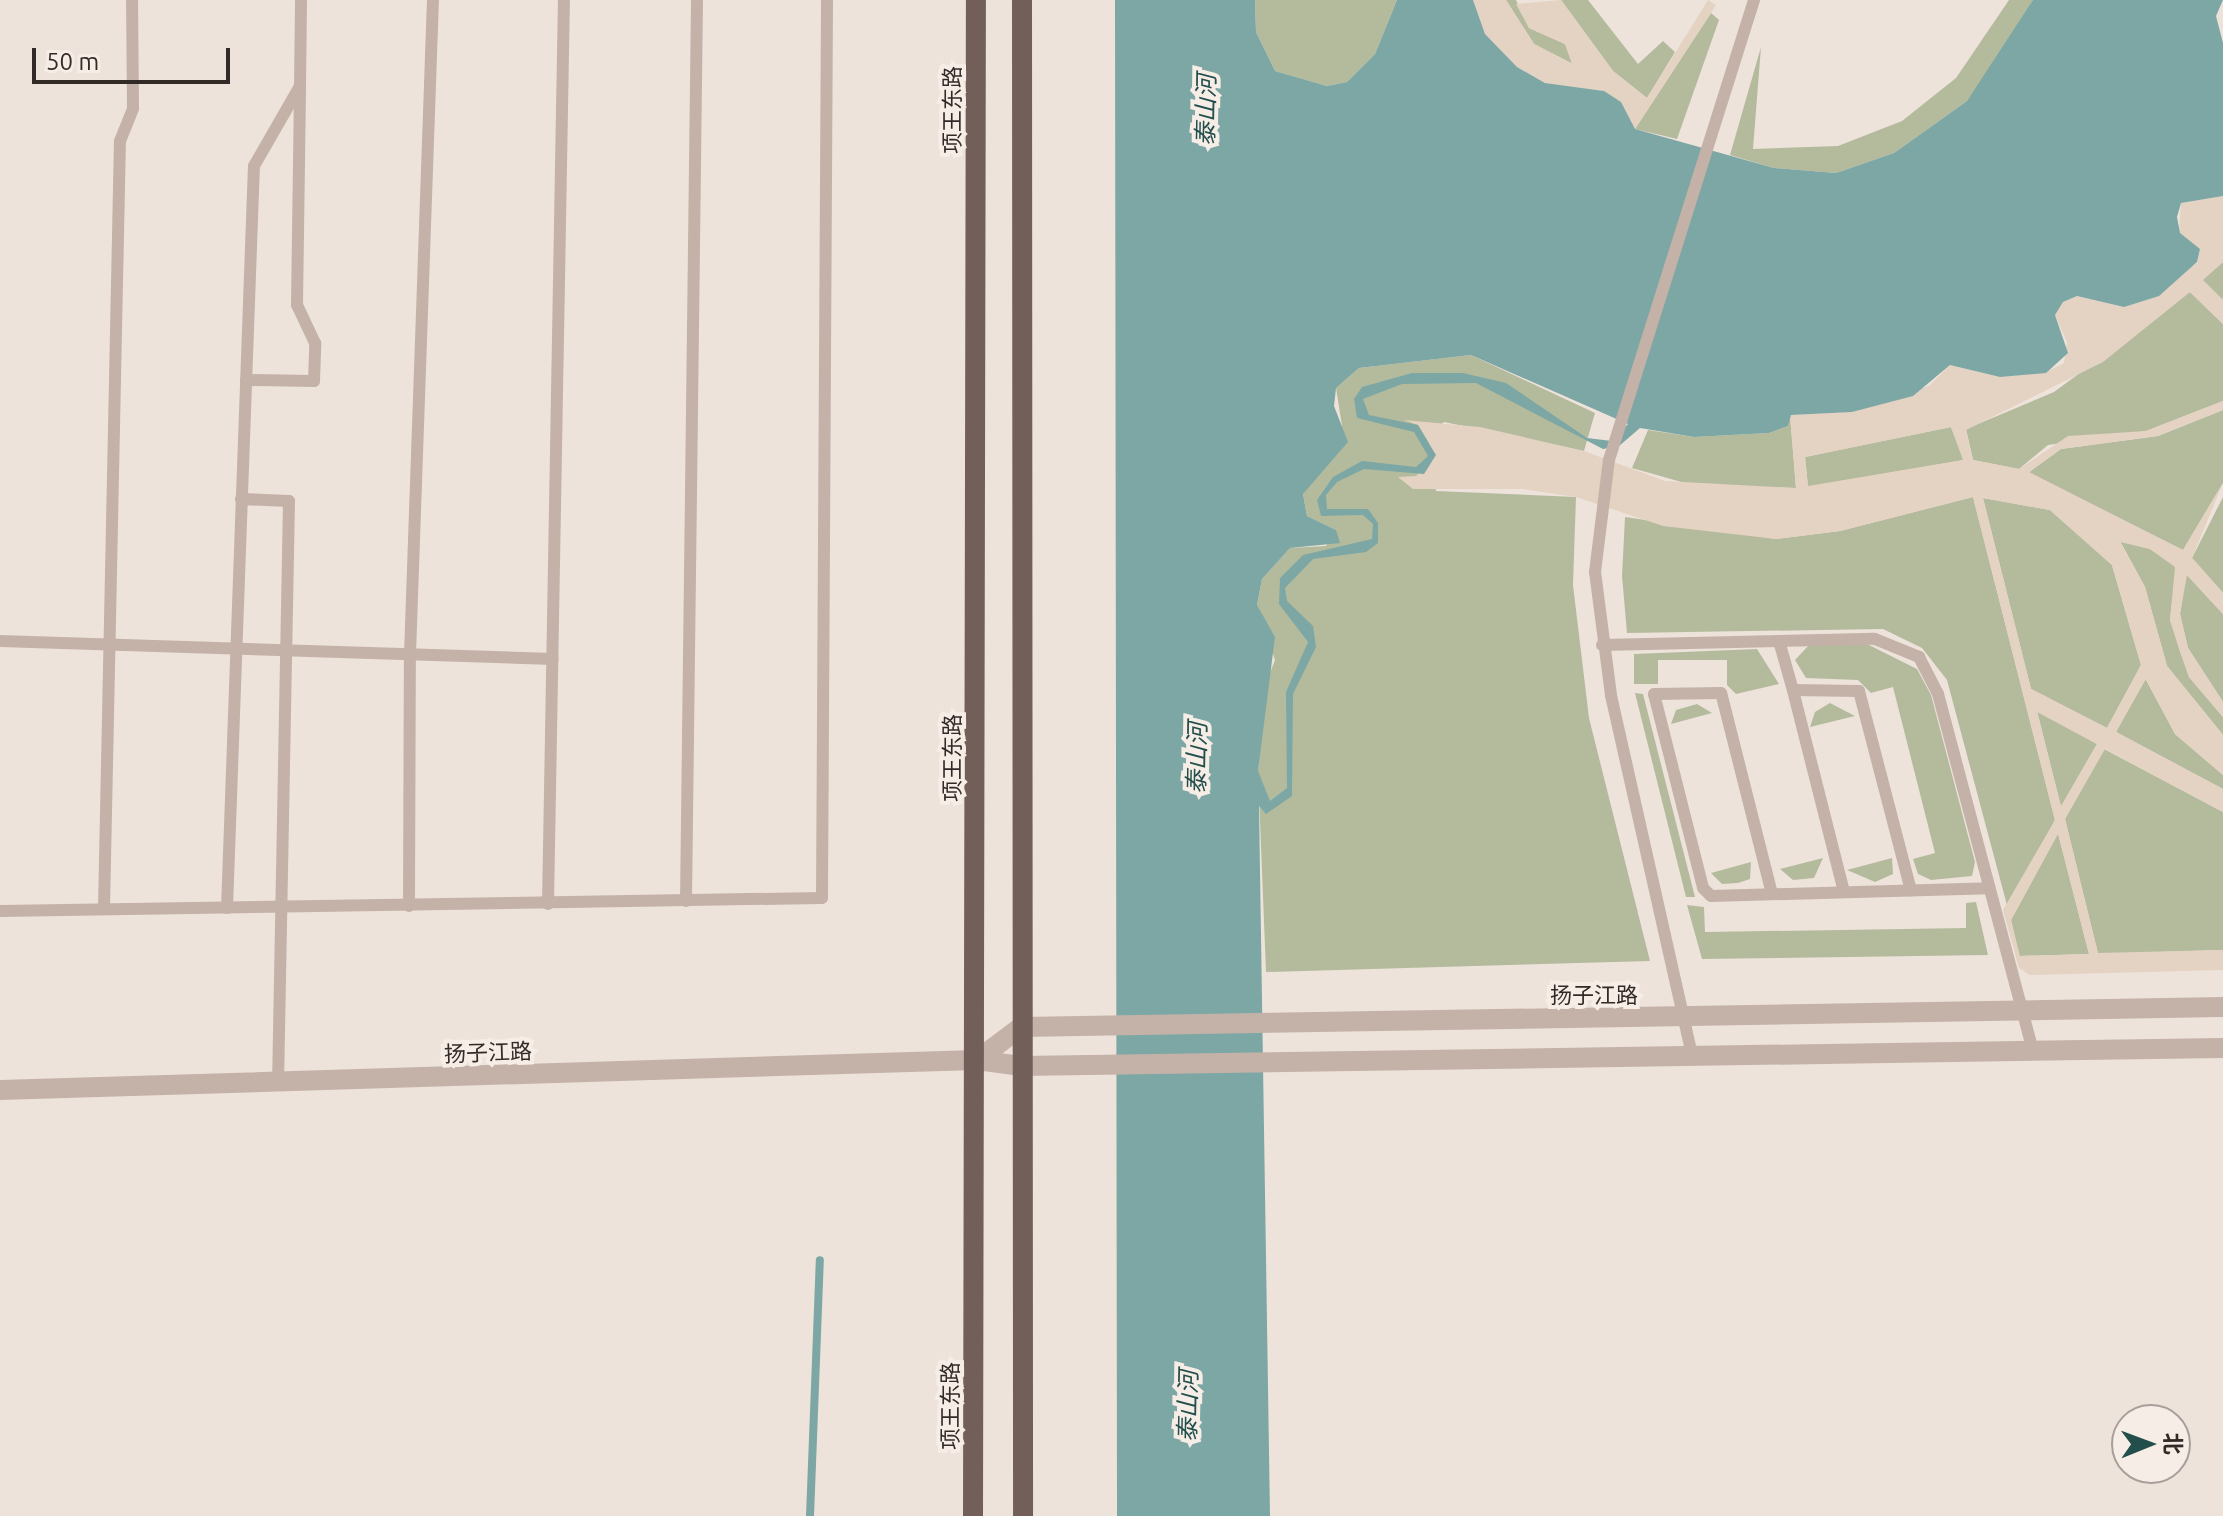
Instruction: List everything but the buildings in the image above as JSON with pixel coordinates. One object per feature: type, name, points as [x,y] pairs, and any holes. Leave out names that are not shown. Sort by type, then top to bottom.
[{"type":"main road","name":"项王东路","points":[[973,1516],[977,1060],[976,0]]},
{"type":"main road","points":[[1022,0],[1023,1516]]},
{"type":"street","name":"扬子江路","points":[[1021,1027],[2023,1013],[2223,1007]]},
{"type":"street","points":[[977,1060],[1021,1027]]},
{"type":"street","name":"扬子江路","points":[[0,1090],[977,1060],[1021,1066],[2223,1048]]},
{"type":"lane","points":[[104,909],[120,141],[133,108],[132,0]]},
{"type":"lane","points":[[246,380],[314,381],[315,343],[297,305],[301,0]]},
{"type":"lane","points":[[409,906],[410,654],[433,0]]},
{"type":"lane","points":[[548,904],[564,0]]},
{"type":"lane","points":[[686,901],[697,0]]},
{"type":"lane","points":[[0,911],[822,898],[827,0]]},
{"type":"lane","points":[[1692,1055],[1602,645],[1595,572],[1609,460],[1754,0]]},
{"type":"lane","points":[[227,908],[254,166],[300,86]]},
{"type":"lane","points":[[241,499],[289,501],[278,907],[278,1083]]},
{"type":"lane","points":[[1602,645],[1875,639],[1919,657],[1938,694],[2033,1050]]},
{"type":"lane","points":[[0,641],[553,659]]},
{"type":"lane","points":[[1779,641],[1844,892]]},
{"type":"lane","points":[[1793,690],[1859,691],[1911,890]]},
{"type":"lane","points":[[1772,894],[1721,693],[1654,694],[1703,888],[1711,896],[1989,888]]},
{"type":"green space","points":[[1255,0],[1397,0],[1375,54],[1347,82],[1327,86],[1275,71],[1256,32]]},
{"type":"green space","points":[[1506,0],[1516,0],[1529,28],[1565,44],[1573,64],[1534,44]]},
{"type":"green space","points":[[1561,0],[1588,0],[1638,64],[1663,41],[1675,52],[1647,98],[1613,71]]},
{"type":"green space","points":[[2009,0],[2033,0],[1995,65],[1967,101],[1894,153],[1836,173],[1774,168],[1730,155],[1761,47],[1753,149],[1838,146],[1902,121],[1956,78]]},
{"type":"green space","points":[[1711,13],[1719,20],[1677,139],[1635,129]]},
{"type":"green space","points":[[2223,262],[2223,300],[2202,280]]},
{"type":"green space","points":[[2190,292],[2223,324],[2223,401],[2146,431],[2048,445],[2019,469],[1973,460],[1966,429],[2054,392]]},
{"type":"green space","points":[[1471,355],[1595,413],[1584,451],[1444,422],[1428,434],[1436,491],[1576,497],[1573,585],[1589,718],[1650,961],[1266,972],[1258,771],[1265,686],[1275,660],[1257,605],[1262,579],[1290,548],[1326,546],[1336,530],[1307,516],[1303,494],[1342,426],[1336,388],[1359,368]]},
{"type":"green space","points":[[2223,410],[2223,483],[2183,550],[2028,473],[2061,449],[2158,436]]},
{"type":"green space","points":[[1790,415],[1796,488],[1692,485],[1632,468],[1648,430],[1694,437],[1769,433],[1788,426]]},
{"type":"green space","points":[[1951,427],[1964,460],[1808,487],[1805,457]]},
{"type":"green space","points":[[1973,497],[2055,820],[2008,909],[1947,680],[1922,648],[1883,629],[1627,633],[1622,576],[1625,517],[1776,539],[1840,531]]},
{"type":"green space","points":[[2223,497],[2223,593],[2192,558]]},
{"type":"green space","points":[[1983,498],[2050,510],[2112,565],[2141,665],[2107,728],[2031,689]]},
{"type":"green space","points":[[2120,541],[2150,549],[2176,567],[2170,620],[2189,677],[2223,717],[2223,735],[2167,666],[2145,587]]},
{"type":"green space","points":[[2186,574],[2223,614],[2223,702],[2188,648],[2180,614]]},
{"type":"green space","points":[[1809,645],[1869,645],[1917,669],[1931,695],[1975,862],[1972,876],[1931,880],[1918,874],[1913,859],[1935,853],[1893,687],[1871,693],[1858,680],[1806,678],[1795,660]]},
{"type":"green space","points":[[1757,649],[1779,684],[1736,694],[1727,685],[1727,660],[1658,660],[1658,684],[1634,684],[1634,654]]},
{"type":"green space","points":[[2145,678],[2175,734],[2223,775],[2223,789],[2116,732]]},
{"type":"green space","points":[[1635,693],[1643,694],[1695,897],[1686,897]]},
{"type":"green space","points":[[1830,703],[1855,716],[1810,727],[1815,712]]},
{"type":"green space","points":[[1697,704],[1712,713],[1671,724],[1676,710]]},
{"type":"green space","points":[[2037,711],[2097,744],[2061,807]]},
{"type":"green space","points":[[2104,749],[2223,812],[2223,950],[2098,954],[2065,819]]},
{"type":"green space","points":[[2058,833],[2089,954],[2019,956],[2011,920]]},
{"type":"green space","points":[[1823,858],[1814,878],[1793,880],[1780,869]]},
{"type":"green space","points":[[1892,858],[1893,874],[1875,882],[1847,870]]},
{"type":"green space","points":[[1751,862],[1750,879],[1738,883],[1722,884],[1711,873]]},
{"type":"green space","points":[[1976,902],[1988,955],[1702,959],[1687,905],[1704,907],[1705,932],[1966,928],[1966,903]]},
{"type":"shaded area","points":[[1473,0],[1506,0],[1534,44],[1572,64],[1565,44],[1529,28],[1516,4],[1561,0],[1613,71],[1647,98],[1708,0],[1716,5],[1635,129],[1604,91],[1545,83],[1517,67],[1485,34]]},
{"type":"shaded area","points":[[2223,196],[2223,262],[2203,280],[2223,300],[2223,324],[2190,292],[2103,362],[1966,430],[1973,460],[2019,469],[2068,436],[2146,431],[2223,401],[2223,410],[2157,436],[2061,449],[2029,472],[2183,550],[2223,483],[2192,558],[2223,593],[2223,614],[2187,575],[2180,614],[2188,648],[2223,702],[2223,717],[2189,677],[2180,652],[2170,620],[2175,567],[2150,549],[2120,542],[2145,587],[2167,666],[2223,735],[2223,775],[2175,734],[2146,679],[2116,732],[2223,789],[2223,812],[2105,749],[2065,819],[2098,953],[2223,950],[2223,970],[2030,975],[2019,968],[2003,910],[2055,820],[1973,497],[1840,531],[1776,539],[1663,526],[1576,497],[1523,489],[1413,489],[1398,477],[1416,476],[1436,455],[1418,425],[1404,420],[1480,427],[1584,451],[1665,481],[1796,488],[1790,415],[1852,412],[1929,386],[1950,365],[2000,377],[2046,372],[2064,363],[2067,342],[2055,315],[2063,302],[2077,296],[2124,307],[2197,263],[2200,249],[2179,233],[2181,203]],"holes":[[[1951,427],[1963,460],[1808,486],[1805,457]],[[1983,498],[2050,510],[2112,565],[2141,665],[2107,728],[2031,689]],[[2037,712],[2097,744],[2061,806]],[[2058,834],[2089,954],[2020,956],[2011,920]]]},
{"type":"water","name":"泰山河","points":[[1115,0],[1255,0],[1256,32],[1275,71],[1327,86],[1347,82],[1375,54],[1397,0],[1473,0],[1485,34],[1517,67],[1545,83],[1604,91],[1621,102],[1635,129],[1774,168],[1836,173],[1894,153],[1967,101],[2033,0],[2223,0],[2216,16],[2223,43],[2223,196],[2181,203],[2177,217],[2180,233],[2200,249],[2197,262],[2159,296],[2124,307],[2077,296],[2063,302],[2055,315],[2068,353],[2046,373],[2000,377],[1950,365],[1913,396],[1852,412],[1791,415],[1788,426],[1769,433],[1694,437],[1640,428],[1619,446],[1603,449],[1476,383],[1402,384],[1363,399],[1369,415],[1418,425],[1436,455],[1424,474],[1364,469],[1337,482],[1326,495],[1327,509],[1368,509],[1378,523],[1378,543],[1366,552],[1313,559],[1285,588],[1287,601],[1313,626],[1316,647],[1293,694],[1292,796],[1266,814],[1259,806],[1270,1516],[1117,1516]],"holes":[[[1471,355],[1628,424],[1612,441],[1587,438],[1506,383],[1463,373],[1412,373],[1362,387],[1354,399],[1357,418],[1414,432],[1428,456],[1416,467],[1362,461],[1333,477],[1317,500],[1321,516],[1363,515],[1373,524],[1372,539],[1303,555],[1280,578],[1279,604],[1308,642],[1286,692],[1287,788],[1270,801],[1258,771],[1275,637],[1257,605],[1262,579],[1290,548],[1340,543],[1336,530],[1307,516],[1303,494],[1348,442],[1334,406],[1336,388],[1359,368]]]},
{"type":"waterway","points":[[810,1516],[820,1260]]}]
